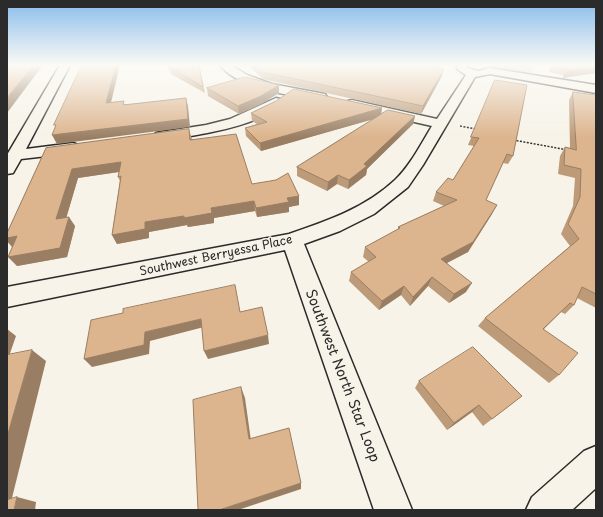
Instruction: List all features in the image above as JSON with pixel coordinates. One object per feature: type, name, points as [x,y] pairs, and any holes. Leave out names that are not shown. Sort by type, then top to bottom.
[{"type":"street","points":[[7,169],[52,89]]},
{"type":"street","points":[[284,89],[439,124]]},
{"type":"street","name":"Southwest Berryessa Place","points":[[7,297],[292,241],[333,226],[367,210],[402,183],[416,164],[458,89]]},
{"type":"street","points":[[147,138],[194,132],[232,124],[266,109],[292,91]]},
{"type":"street","points":[[15,155],[85,146]]},
{"type":"street","name":"Southwest North Star Loop","points":[[292,241],[393,510]]},
{"type":"street","points":[[545,510],[596,463]]},
{"type":"path","points":[[439,124],[480,130]]},
{"type":"path","points":[[508,139],[574,152]]},
{"type":"building","points":[[7,89],[14,89],[7,98]]},
{"type":"building","points":[[71,89],[110,89],[106,103],[124,101],[123,105],[186,98],[188,119],[52,135],[56,125],[54,125]]},
{"type":"building","points":[[209,89],[272,89],[261,96],[238,106]]},
{"type":"building","points":[[295,89],[382,108],[260,143],[245,128],[267,122],[251,113],[276,101]]},
{"type":"building","points":[[343,89],[433,89],[423,106]]},
{"type":"building","points":[[491,89],[526,89],[513,156],[507,154],[486,200],[497,205],[473,242],[441,259],[472,283],[454,294],[432,277],[413,297],[404,286],[382,301],[351,272],[376,257],[365,247],[400,228],[398,227],[457,200],[436,192],[448,178],[453,180],[479,138],[471,137]]},
{"type":"building","points":[[573,92],[596,95],[596,294],[582,287],[574,305],[570,303],[543,329],[578,353],[559,375],[485,318],[579,239],[568,224],[580,197],[581,169],[564,165],[565,147],[576,150]]},
{"type":"building","points":[[388,110],[415,116],[364,164],[367,166],[349,180],[338,175],[328,182],[297,167]]},
{"type":"building","points":[[189,129],[190,140],[236,134],[252,184],[276,180],[288,173],[299,196],[287,198],[289,202],[256,208],[254,201],[211,208],[212,213],[184,218],[184,216],[145,222],[145,229],[112,235],[121,176],[118,177],[121,162],[72,169],[56,219],[69,217],[60,248],[8,257],[17,236],[7,238],[7,233],[46,148]]},
{"type":"building","points":[[235,285],[240,312],[262,307],[268,335],[204,351],[201,319],[145,332],[144,345],[84,359],[91,320],[123,313],[123,309]]},
{"type":"building","points":[[473,347],[522,396],[492,419],[479,405],[454,423],[419,381]]},
{"type":"building","points":[[32,350],[7,437],[7,355]]},
{"type":"building","points":[[241,387],[249,439],[289,428],[301,483],[219,510],[198,510],[193,400]]},
{"type":"building","points":[[17,497],[14,510],[7,510],[7,500]]}]
